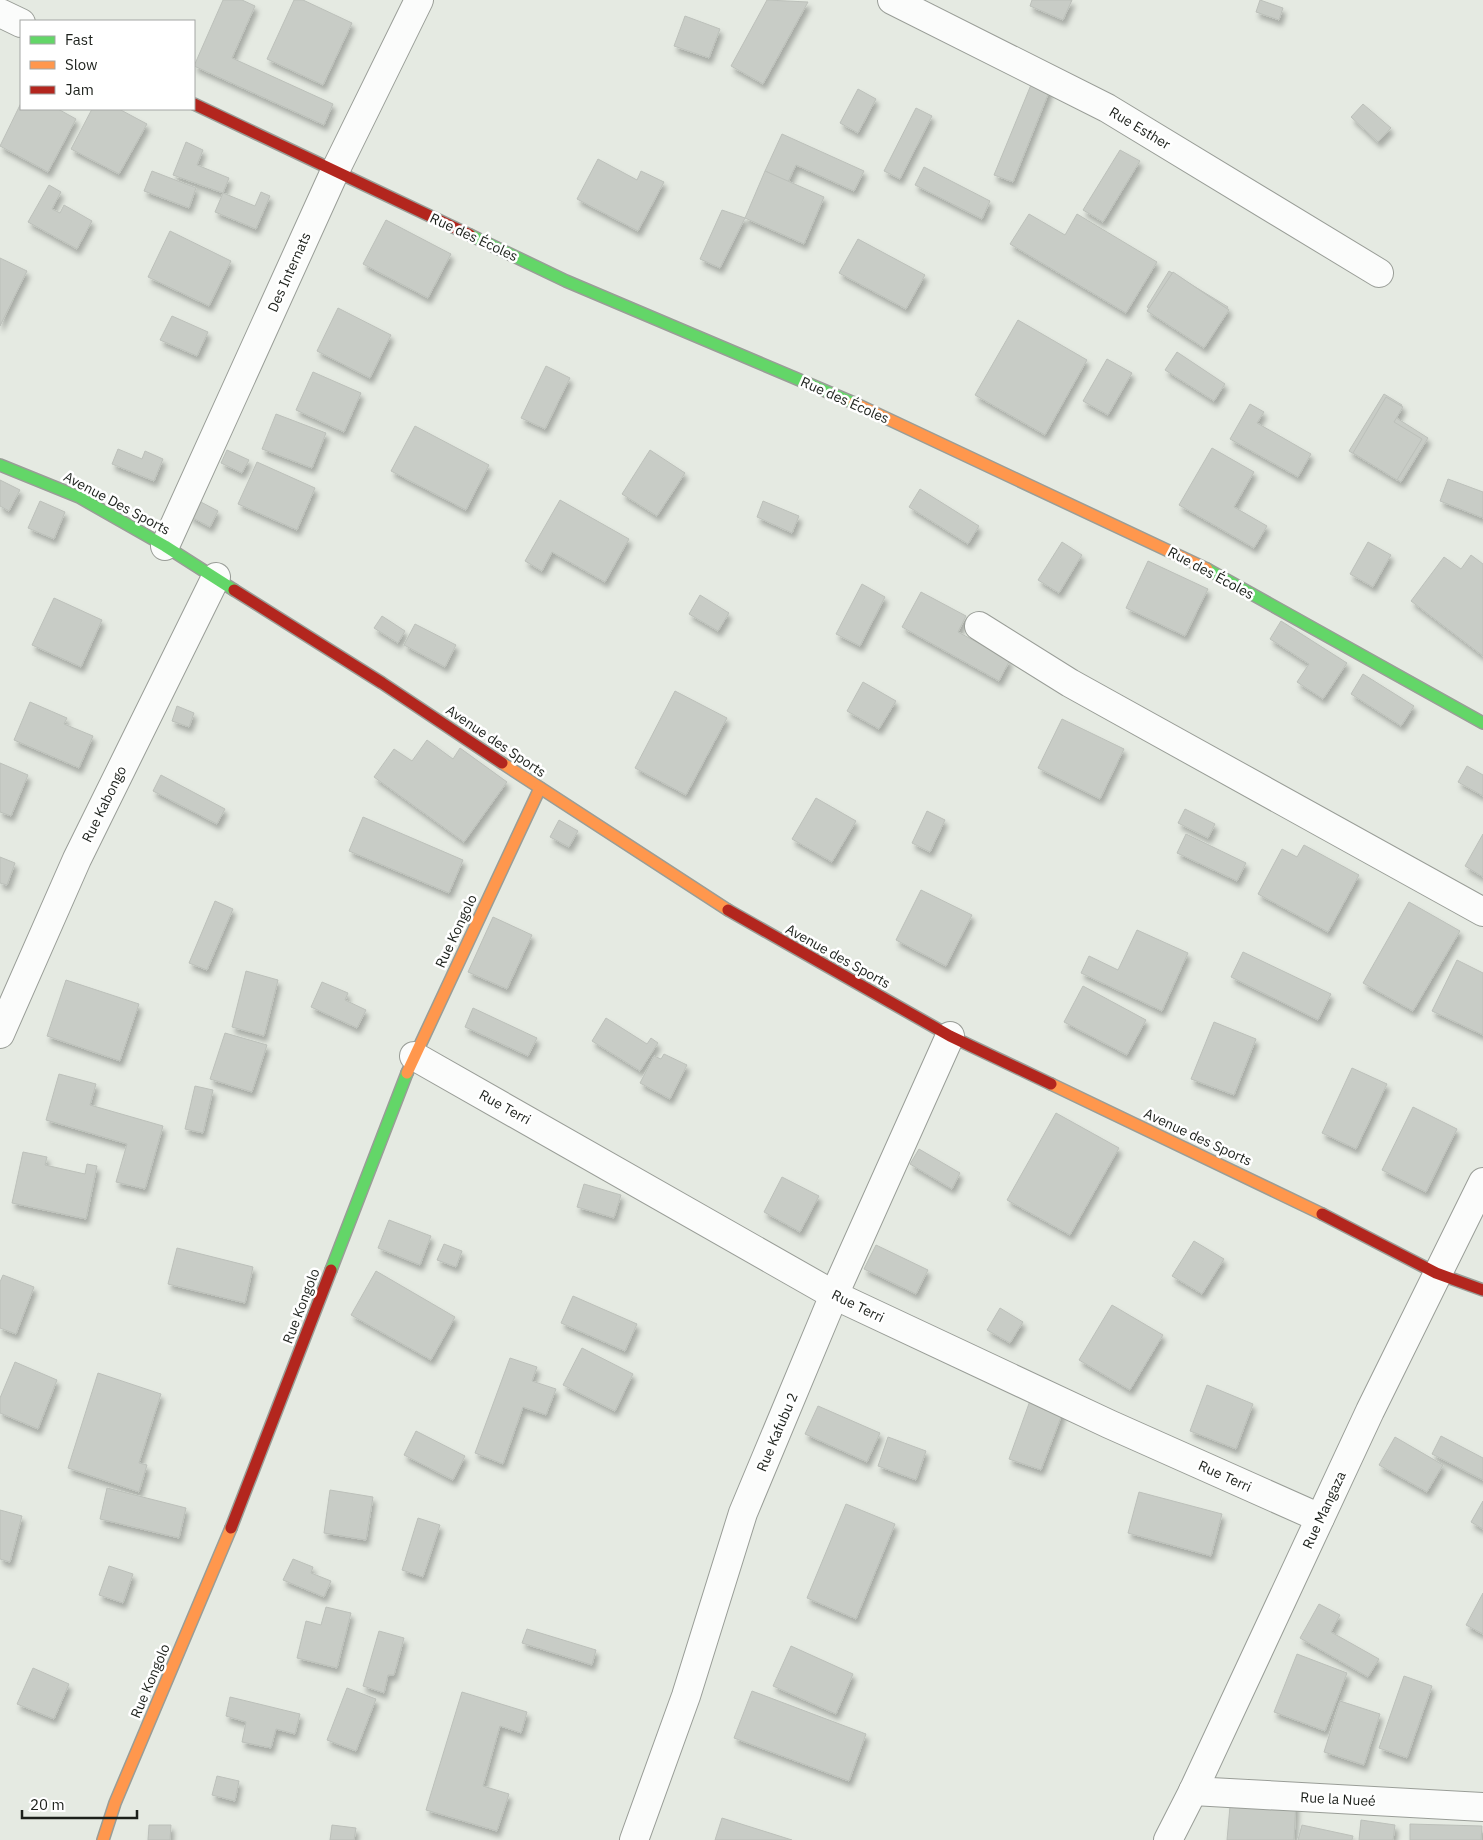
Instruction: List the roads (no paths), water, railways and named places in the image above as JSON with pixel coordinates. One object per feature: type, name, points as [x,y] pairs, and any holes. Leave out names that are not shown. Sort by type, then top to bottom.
[{"type":"street","name":"Des Internats","points":[[165,546],[334,171],[419,0]]},
{"type":"street","name":"Rue Esther","points":[[892,0],[1107,108],[1379,273]]},
{"type":"street","points":[[0,13],[20,23]]},
{"type":"street","name":"Rue des Écoles","points":[[195,104],[566,281],[863,407],[1200,565],[1483,723]]},
{"type":"street","name":"Avenue Des Sports","points":[[0,465],[79,497],[216,577]]},
{"type":"street","name":"Avenue des Sports","points":[[216,577],[382,683],[742,919],[950,1036],[1296,1200],[1436,1274],[1483,1290]]},
{"type":"street","name":"Rue Kabongo","points":[[0,1034],[77,859],[216,577]]},
{"type":"street","points":[[978,626],[1070,683],[1483,912]]},
{"type":"street","name":"Rue Kongolo","points":[[103,1840],[115,1803],[230,1531],[414,1056],[540,788]]},
{"type":"street","name":"Rue Kafubu 2","points":[[634,1840],[686,1696],[743,1514],[834,1295],[950,1036]]},
{"type":"street","name":"Rue Terri","points":[[414,1056],[834,1295],[1108,1424],[1320,1518]]},
{"type":"street","name":"Rue Mangaza","points":[[1168,1840],[1193,1791],[1436,1274],[1483,1182]]},
{"type":"street","name":"Rue la Nueé","points":[[1193,1791],[1483,1807]]}]
